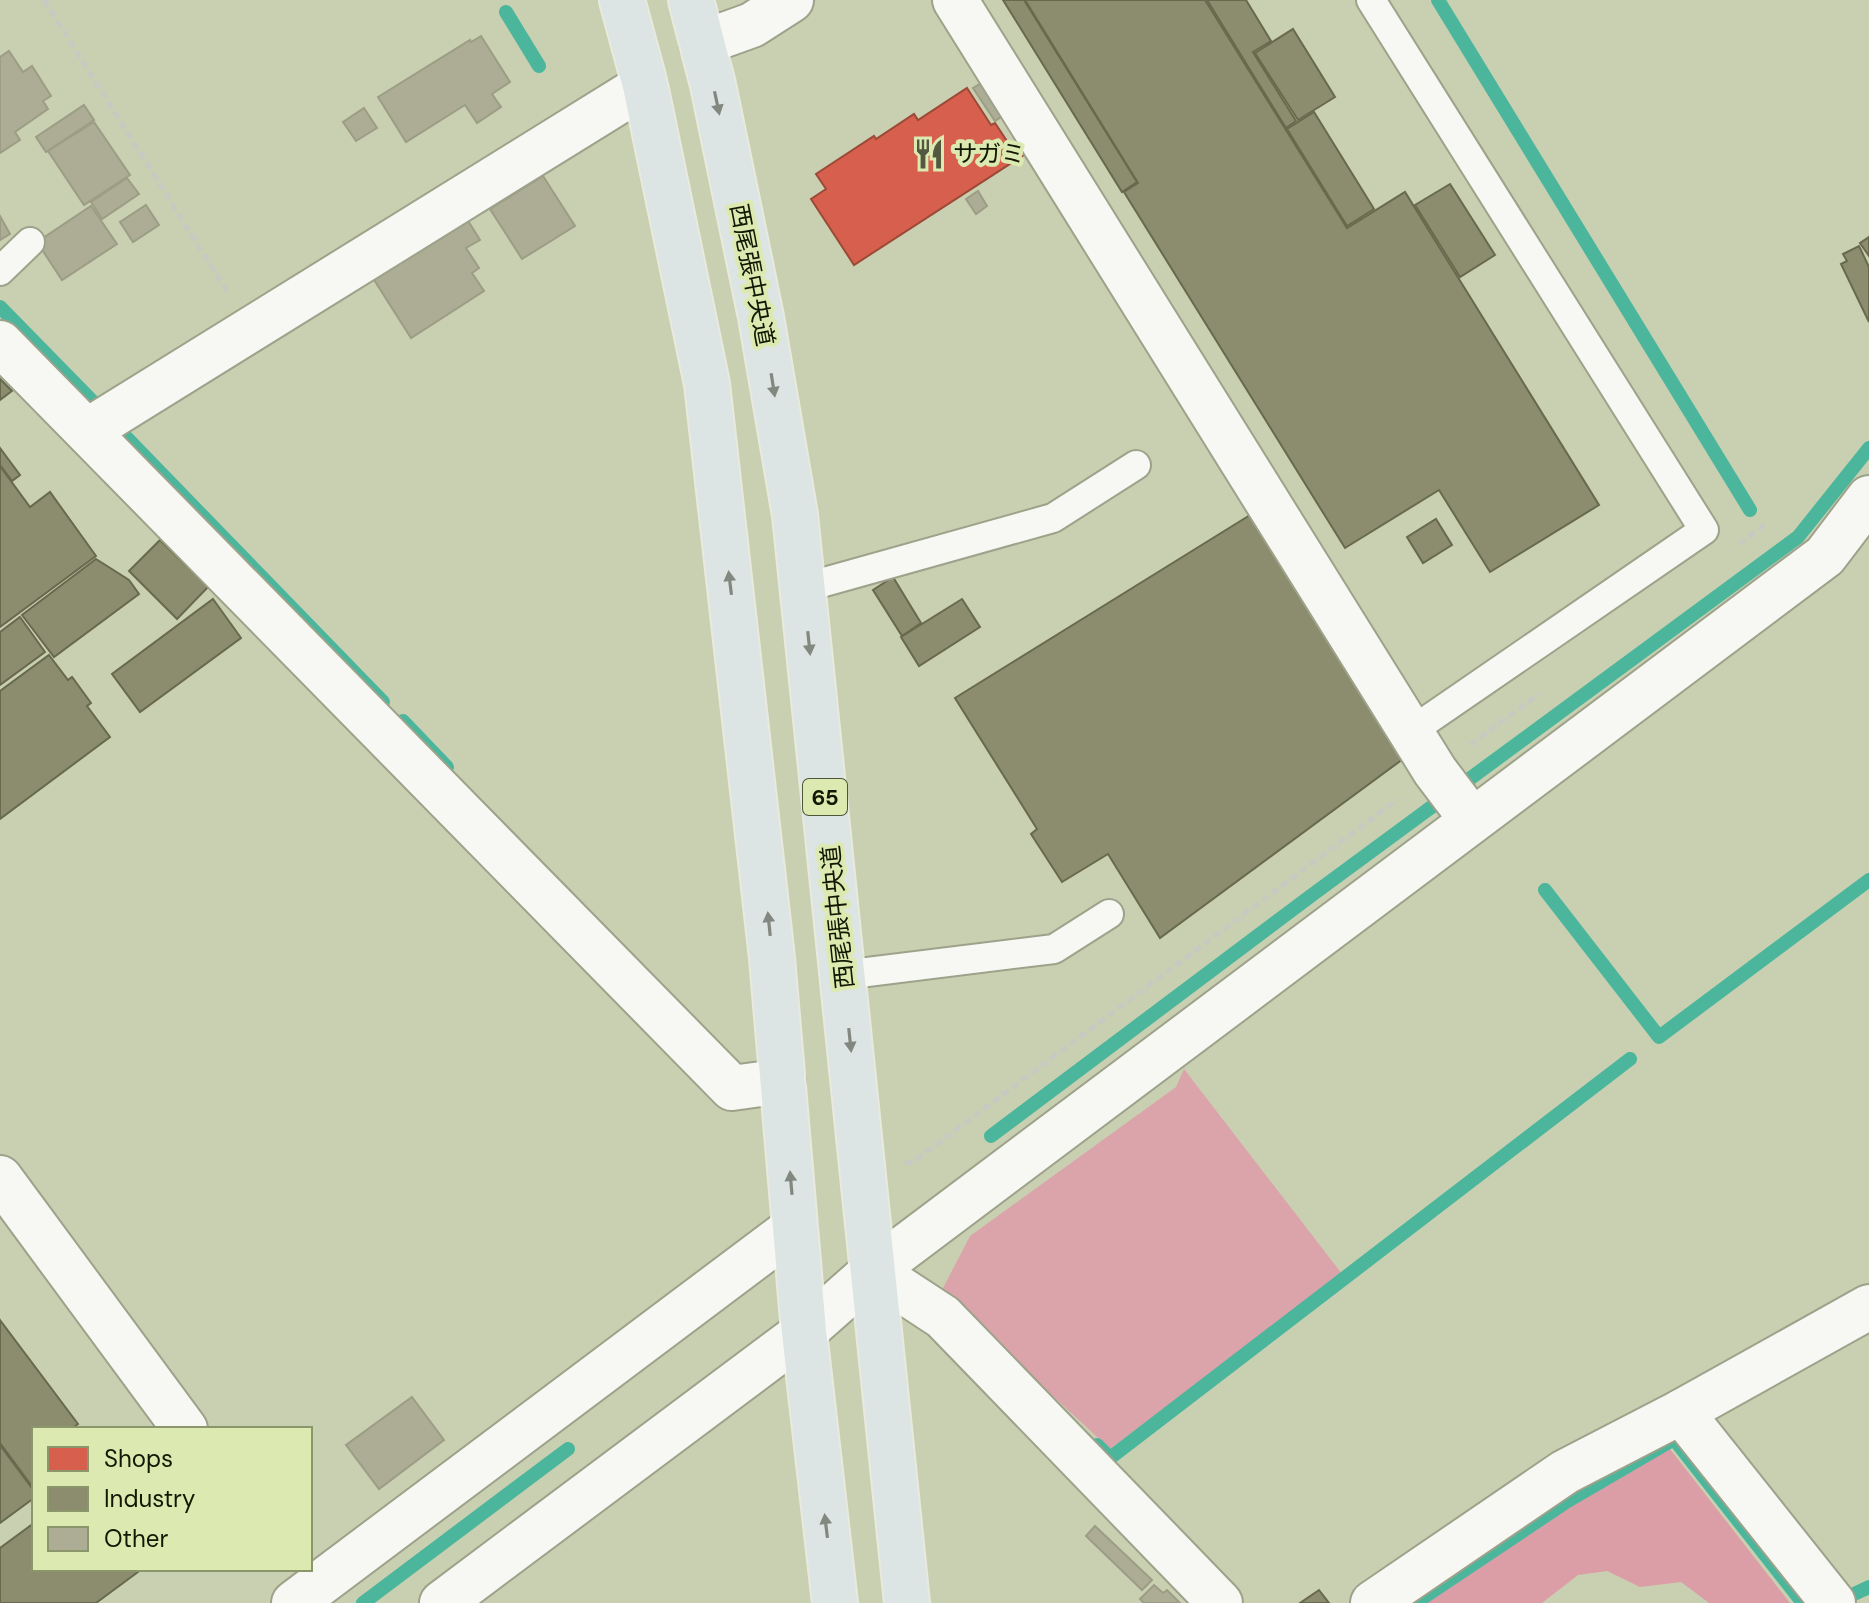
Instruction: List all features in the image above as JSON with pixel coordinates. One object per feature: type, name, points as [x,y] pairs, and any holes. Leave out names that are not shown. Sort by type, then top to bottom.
[{"type":"main road","points":[[622,0],[645,85],[707,384],[772,958],[804,1332],[835,1603]]},
{"type":"main road","name":"西尾張中央道","points":[[691,0],[761,317],[795,515],[907,1603]]},
{"type":"street","points":[[702,43],[752,25],[791,0]]},
{"type":"street","points":[[955,0],[1410,732],[1453,795]]},
{"type":"street","points":[[87,431],[645,85]]},
{"type":"street","points":[[0,343],[732,1088],[783,1081]]},
{"type":"street","points":[[442,1603],[804,1332],[873,1271],[1453,795],[1825,556],[1869,498]]},
{"type":"street","points":[[0,1178],[184,1427]]},
{"type":"street","points":[[297,1589],[795,1227]]},
{"type":"street","points":[[873,1271],[943,1317],[1220,1603]]},
{"type":"street","points":[[1373,1603],[1565,1472],[1681,1412],[1869,1307]]},
{"type":"street","points":[[1681,1412],[1833,1603]]},
{"type":"lane","points":[[1371,0],[1704,530],[1410,732]]},
{"type":"lane","points":[[0,271],[30,242]]},
{"type":"lane","points":[[803,588],[1053,518],[1136,465]]},
{"type":"lane","points":[[843,975],[1054,949],[1109,914]]},
{"type":"path","points":[[44,0],[251,329]]},
{"type":"path","points":[[1729,552],[1767,523]]},
{"type":"path","points":[[863,1169],[913,1162],[1453,795],[1550,685]]},
{"type":"shaded area","points":[[1184,1069],[1342,1274],[1110,1449],[941,1292],[970,1236],[1176,1087]]},
{"type":"shaded area","points":[[1670,1449],[1790,1603],[1709,1603],[1681,1582],[1640,1587],[1607,1571],[1578,1575],[1542,1603],[1423,1603],[1567,1507]]},
{"type":"building: Shops","points":[[967,88],[991,125],[995,123],[1011,147],[1023,139],[1030,151],[854,265],[811,199],[826,189],[816,174],[874,136],[876,139],[914,114],[918,120]]},
{"type":"building: Industry","points":[[1003,0],[1024,0],[1137,182],[1122,192]]},
{"type":"building: Industry","points":[[1025,0],[1205,0],[1347,228],[1405,192],[1599,505],[1490,572],[1439,490],[1345,548],[1124,192],[1138,183]]},
{"type":"building: Industry","points":[[1207,0],[1246,0],[1271,41],[1253,52],[1296,121],[1286,128]]},
{"type":"building: Industry","points":[[1293,29],[1335,97],[1298,120],[1255,53]]},
{"type":"building: Industry","points":[[1314,112],[1374,209],[1347,226],[1287,129]]},
{"type":"building: Industry","points":[[1450,184],[1495,255],[1460,277],[1415,205]]},
{"type":"building: Industry","points":[[1869,237],[1869,256],[1860,243]]},
{"type":"building: Industry","points":[[1859,246],[1869,267],[1869,322],[1841,264],[1847,261],[1843,254]]},
{"type":"building: Industry","points":[[0,379],[12,391],[0,400]]},
{"type":"building: Industry","points":[[0,448],[20,475],[12,481],[0,465]]},
{"type":"building: Industry","points":[[0,466],[30,507],[50,492],[96,556],[0,627]]},
{"type":"building: Industry","points":[[1250,515],[1403,759],[1160,938],[1108,854],[1062,882],[1031,834],[1037,829],[955,698]]},
{"type":"building: Industry","points":[[1436,519],[1452,545],[1423,563],[1407,537]]},
{"type":"building: Industry","points":[[160,540],[208,587],[177,619],[129,571]]},
{"type":"building: Industry","points":[[96,559],[129,580],[139,594],[54,657],[22,615]]},
{"type":"building: Industry","points":[[893,577],[921,623],[902,636],[873,590]]},
{"type":"building: Industry","points":[[213,599],[241,638],[140,712],[112,674]]},
{"type":"building: Industry","points":[[962,599],[980,627],[919,666],[901,637]]},
{"type":"building: Industry","points":[[20,617],[45,652],[0,685],[0,632]]},
{"type":"building: Industry","points":[[49,655],[68,680],[72,677],[91,703],[87,706],[110,737],[0,819],[0,691]]},
{"type":"building: Industry","points":[[0,1320],[78,1424],[74,1427],[32,1427],[32,1486],[0,1443]]},
{"type":"building: Industry","points":[[0,1445],[32,1488],[32,1499],[0,1523]]},
{"type":"building: Industry","points":[[32,1524],[32,1571],[139,1571],[96,1603],[0,1603],[0,1548]]},
{"type":"building: Industry","points":[[1319,1590],[1329,1603],[1300,1603]]},
{"type":"building: Other","points":[[481,36],[510,82],[492,94],[501,107],[477,123],[465,105],[406,142],[378,97]]},
{"type":"building: Other","points":[[9,51],[23,72],[32,66],[51,96],[43,101],[48,109],[15,132],[20,140],[0,153],[0,57]]},
{"type":"building: Other","points":[[986,80],[1007,113],[995,121],[973,88]]},
{"type":"building: Other","points":[[84,105],[94,120],[46,152],[36,137]]},
{"type":"building: Other","points":[[364,108],[377,128],[356,141],[343,122]]},
{"type":"building: Other","points":[[94,122],[130,175],[84,205],[48,151]]},
{"type":"building: Other","points":[[543,176],[575,226],[522,259],[490,209]]},
{"type":"building: Other","points":[[127,178],[139,194],[102,219],[91,202]]},
{"type":"building: Other","points":[[978,191],[987,206],[976,214],[966,199]]},
{"type":"building: Other","points":[[146,205],[159,225],[133,242],[120,222]]},
{"type":"building: Other","points":[[91,206],[117,244],[62,280],[37,242]]},
{"type":"building: Other","points":[[0,216],[10,234],[0,240]]},
{"type":"building: Other","points":[[465,216],[480,240],[466,248],[479,268],[472,273],[484,291],[411,338],[371,275]]},
{"type":"building: Other","points":[[412,1397],[444,1440],[379,1489],[346,1445]]},
{"type":"building: Other","points":[[1095,1526],[1152,1580],[1142,1590],[1086,1536]]},
{"type":"building: Other","points":[[1154,1585],[1163,1593],[1167,1590],[1180,1603],[1144,1603],[1140,1599]]},
{"type":"waterway","points":[[1438,0],[1750,510]]},
{"type":"waterway","points":[[506,12],[539,66]]},
{"type":"waterway","points":[[0,307],[92,401]]},
{"type":"waterway","points":[[119,430],[383,702]]},
{"type":"waterway","points":[[991,1136],[1798,537],[1869,448]]},
{"type":"waterway","points":[[403,721],[447,767]]},
{"type":"waterway","points":[[1545,890],[1659,1037],[1869,880]]},
{"type":"waterway","points":[[1097,1445],[1110,1458],[1630,1059]]},
{"type":"waterway","points":[[1415,1603],[1566,1502],[1674,1439],[1803,1603]]},
{"type":"waterway","points":[[363,1603],[568,1449]]},
{"type":"waterway","points":[[1854,1594],[1869,1587]]},
{"type":"place","name":"サガミ","points":[[929,154]]}]
